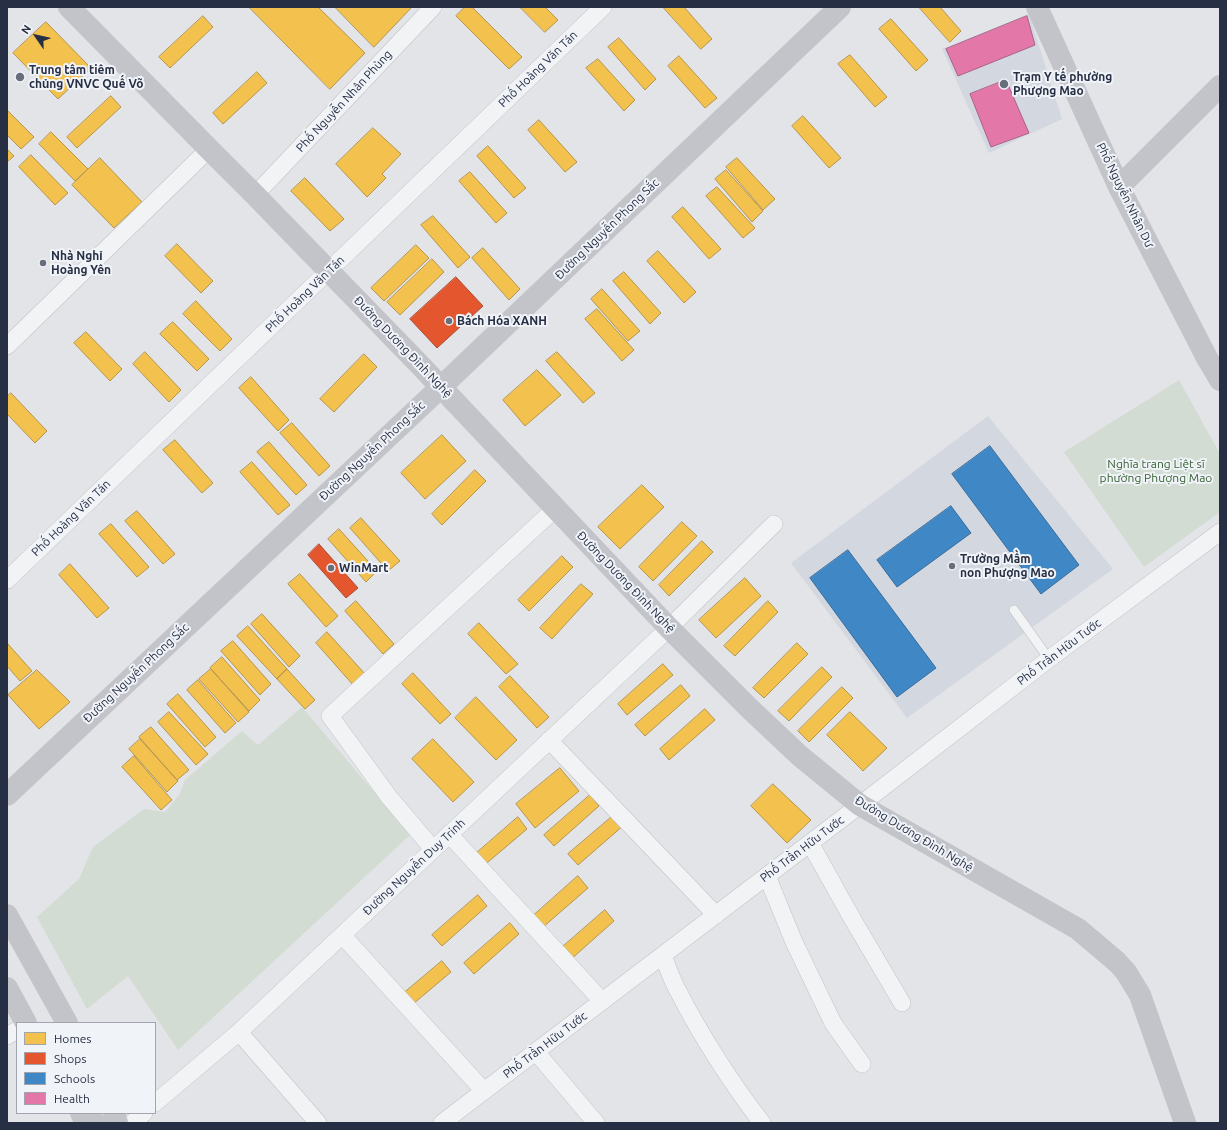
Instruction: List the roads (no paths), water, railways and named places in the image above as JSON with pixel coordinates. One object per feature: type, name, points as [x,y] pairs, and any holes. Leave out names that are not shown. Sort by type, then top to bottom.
[{"type":"main road","name":"Đường Dương Đình Nghệ","points":[[69,7],[329,271],[669,628],[750,709],[800,756],[860,804],[1078,929],[1117,962],[1126,972],[1140,995],[1185,1123]]},
{"type":"main road","name":"Đường Nguyễn Phong Sắc","points":[[7,795],[441,387],[840,7]]},
{"type":"main road","name":"Phố Nguyễn Nhân Dư","points":[[1037,7],[1119,187],[1207,358],[1220,380]]},
{"type":"main road","points":[[1119,187],[1220,86]]},
{"type":"main road","points":[[7,915],[66,1022]]},
{"type":"main road","points":[[7,988],[25,1022]]},
{"type":"street","name":"Phố Nguyễn Nhân Phùng","points":[[255,195],[432,7]]},
{"type":"street","name":"Phố Hoàng Văn Tán","points":[[7,580],[603,7]]},
{"type":"street","points":[[7,346],[208,149]]},
{"type":"street","points":[[433,849],[389,797],[330,716],[556,508]]},
{"type":"street","name":"Đường Nguyễn Duy Trinh","points":[[156,1102],[239,1032],[669,628],[774,524]]},
{"type":"street","name":"Phố Trần Hữu Tước","points":[[442,1123],[1049,659],[1220,532]]},
{"type":"street","points":[[550,740],[716,915]]},
{"type":"street","points":[[449,834],[602,1001]]},
{"type":"street","points":[[810,843],[902,1004]]},
{"type":"street","points":[[767,876],[794,942],[833,1023],[862,1064]]},
{"type":"street","points":[[342,935],[484,1091]]},
{"type":"street","points":[[663,955],[676,988],[704,1038],[742,1097],[762,1123]]},
{"type":"street","points":[[7,1036],[16,1031]]},
{"type":"street","points":[[239,1032],[318,1123]]},
{"type":"street","points":[[536,1052],[596,1123]]},
{"type":"street","points":[[132,1123],[143,1114]]},
{"type":"lane","points":[[1014,610],[1049,659]]},
{"type":"place","name":"Trung tâm tiêm chủng VNVC Quế Võ","points":[[20,77]]},
{"type":"place","name":"Trạm Y tế phường Phượng Mao","points":[[1004,84]]},
{"type":"place","name":"Nhà Nghỉ Hoàng Yên","points":[[43,263]]},
{"type":"place","name":"Bách Hóa XANH","points":[[449,321]]},
{"type":"place","name":"Trường Mầm non Phượng Mao","points":[[952,566]]},
{"type":"place","name":"WinMart","points":[[331,568]]},
{"type":"park label","name":"Nghĩa trang Liệt sĩ phường Phượng Mao","points":[[1156,471]]}]
